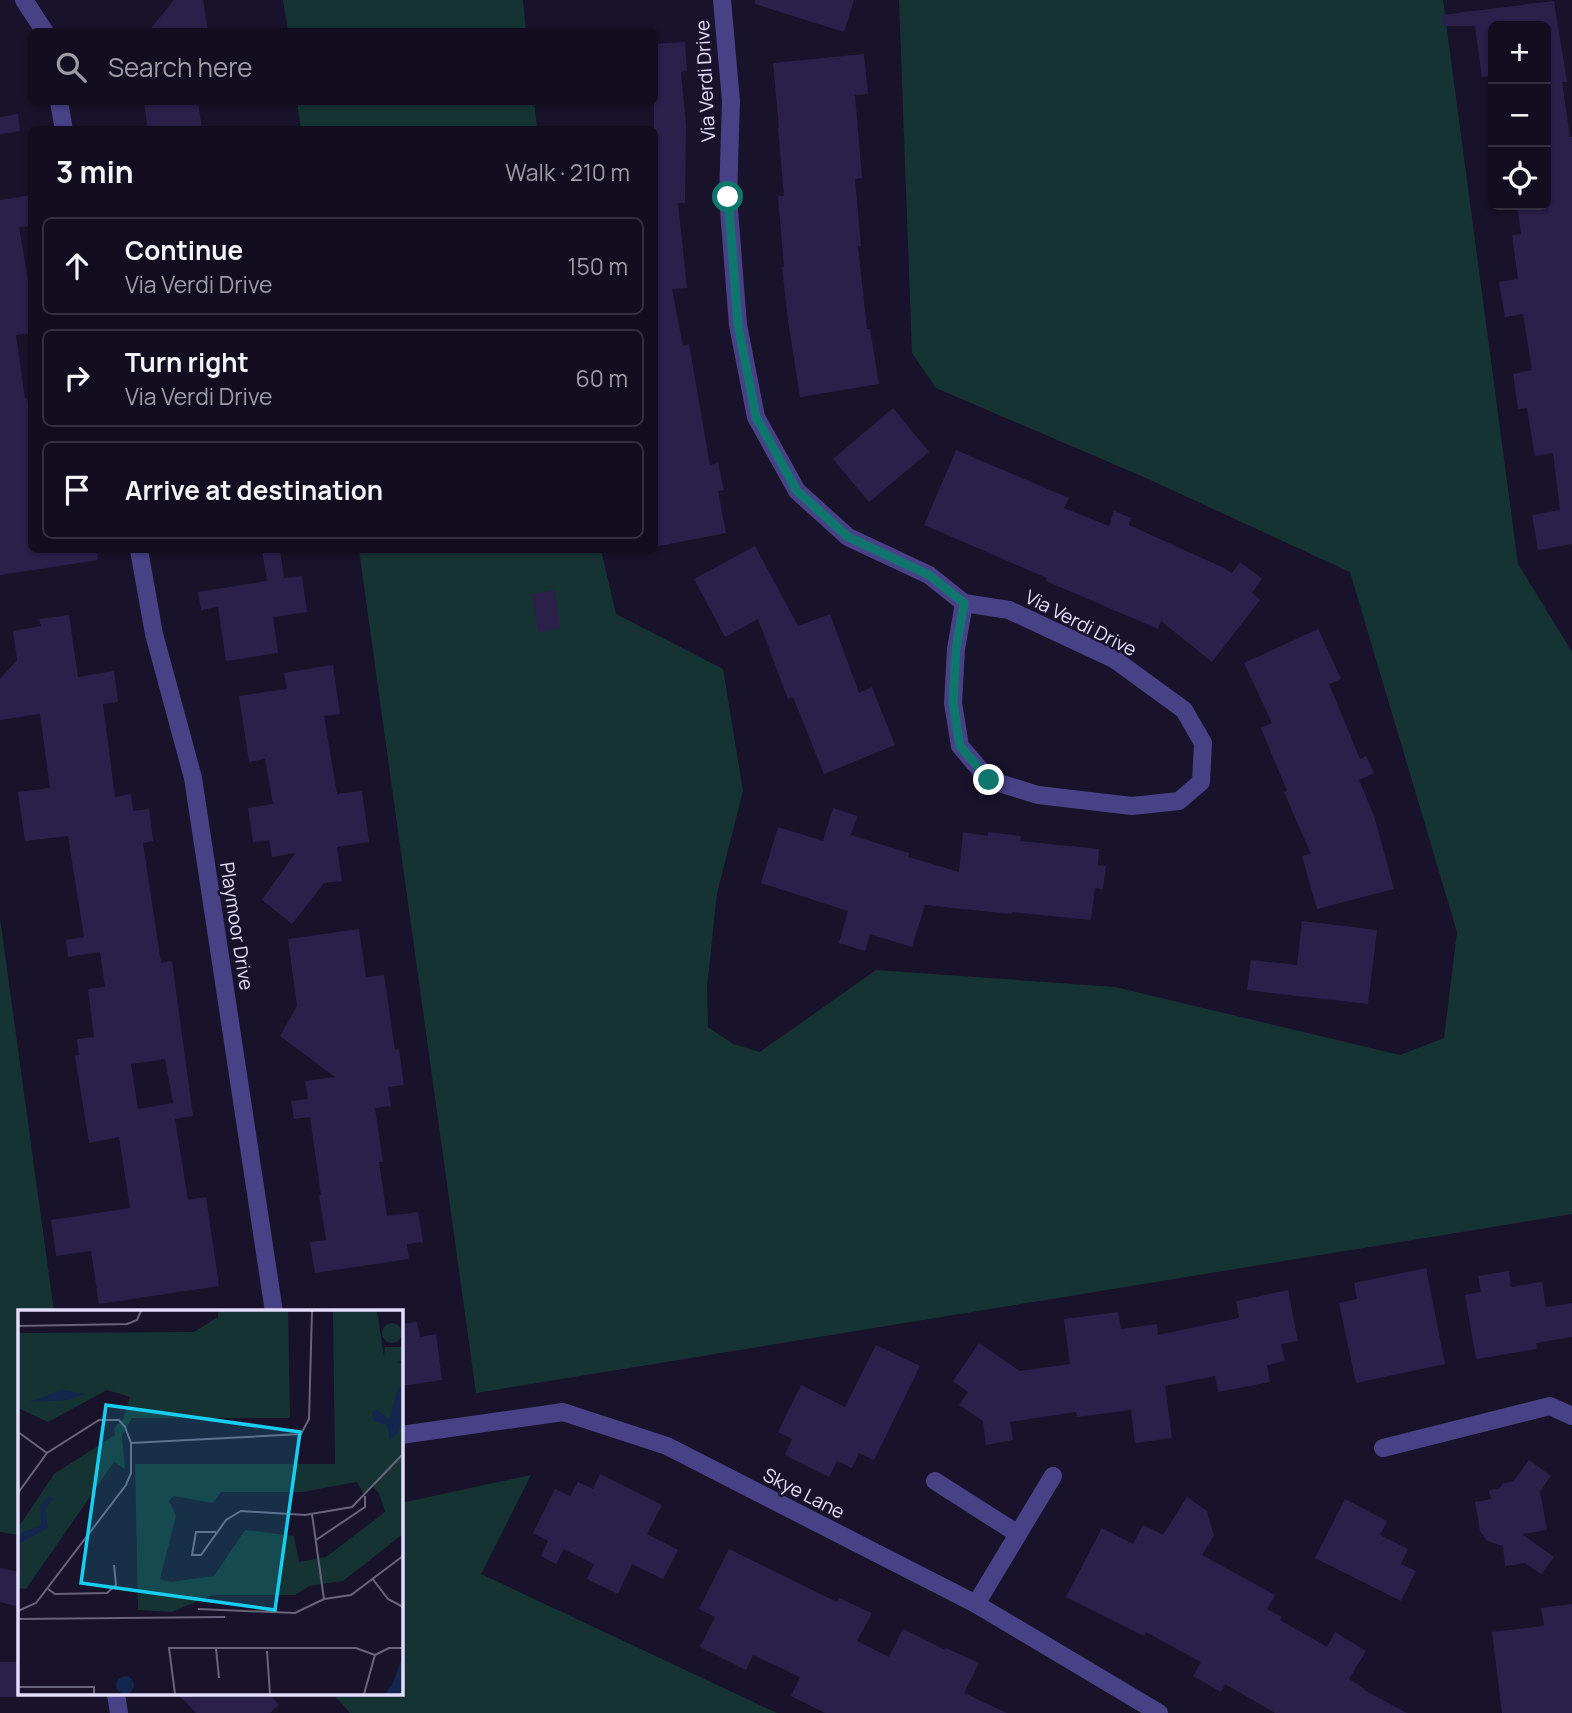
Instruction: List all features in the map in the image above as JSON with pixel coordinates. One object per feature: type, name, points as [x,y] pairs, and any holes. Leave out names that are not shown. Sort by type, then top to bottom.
[{"type":"street","points":[[24,0],[42,28]]},
{"type":"street","name":"Via Verdi Drive","points":[[722,0],[731,101],[728,197],[738,325],[756,417],[797,491],[848,537],[929,575],[964,603],[1009,610],[1114,659],[1184,710],[1203,743],[1201,782],[1179,801],[1132,806],[1038,796],[989,780],[960,746],[953,703],[956,649],[964,603]]},
{"type":"street","points":[[60,105],[63,126]]},
{"type":"street","name":"Playmoor Drive","points":[[140,553],[154,634],[193,778],[274,1310]]},
{"type":"street","points":[[1382,1448],[1550,1406],[1572,1416]]},
{"type":"street","name":"Skye Lane","points":[[402,1436],[563,1412],[667,1446],[976,1604],[1159,1713]]},
{"type":"street","points":[[976,1604],[1053,1476]]},
{"type":"street","points":[[934,1481],[1018,1534]]},
{"type":"green space","points":[[283,0],[523,0],[526,28],[288,28]]},
{"type":"green space","points":[[899,0],[1443,0],[1518,564],[1572,652],[1572,1214],[476,1393],[359,553],[602,553],[616,614],[723,669],[743,791],[717,893],[707,987],[708,1027],[733,1044],[760,1052],[876,970],[1115,987],[1400,1055],[1444,1038],[1457,932],[1350,572],[1146,478],[936,388],[912,353]]},
{"type":"green space","points":[[297,105],[534,105],[537,126],[301,126]]},
{"type":"green space","points":[[0,918],[54,1310],[18,1310],[18,1535],[0,1532]]},
{"type":"green space","points":[[531,1475],[481,1574],[777,1713],[350,1713],[335,1696],[402,1696],[402,1503]]},
{"type":"building","points":[[174,0],[203,0],[207,28],[151,28]]},
{"type":"building","points":[[755,0],[854,0],[844,32],[755,4]]},
{"type":"building","points":[[1554,1],[1567,82],[1562,82],[1572,137],[1572,544],[1538,550],[1532,515],[1560,510],[1553,453],[1535,456],[1527,408],[1518,409],[1513,374],[1532,370],[1523,314],[1505,317],[1499,282],[1518,279],[1512,235],[1521,234],[1518,210],[1551,210],[1551,21],[1488,21],[1488,76],[1482,77],[1475,26],[1443,26],[1442,15]]},
{"type":"building","points":[[685,42],[687,71],[681,72],[686,125],[685,203],[678,203],[687,288],[672,289],[683,346],[689,344],[710,465],[718,463],[724,490],[718,491],[726,533],[658,546],[658,126],[654,126],[654,105],[658,105],[658,44]]},
{"type":"building","points":[[864,54],[868,94],[855,95],[862,178],[855,179],[861,246],[858,246],[867,329],[870,329],[879,384],[800,397],[782,267],[778,196],[784,196],[773,63]]},
{"type":"building","points":[[144,105],[198,105],[201,126],[147,126]]},
{"type":"building","points":[[18,114],[20,131],[0,134],[0,117]]},
{"type":"building","points":[[28,196],[28,226],[19,227],[28,280],[28,334],[16,335],[28,404],[28,553],[97,553],[98,560],[0,575],[0,200]]},
{"type":"building","points":[[893,408],[929,452],[869,502],[833,459]]},
{"type":"building","points":[[956,450],[1069,498],[1064,508],[1109,526],[1114,511],[1131,518],[1129,525],[1232,573],[1240,562],[1262,579],[1252,593],[1260,600],[1212,662],[1161,621],[1158,629],[924,525]]},
{"type":"building","points":[[755,546],[798,626],[830,614],[859,693],[872,687],[895,745],[824,774],[793,697],[788,699],[758,619],[725,637],[694,579]]},
{"type":"building","points":[[262,553],[280,553],[284,578],[302,576],[307,612],[273,617],[278,653],[226,661],[218,607],[201,610],[198,592],[267,581]]},
{"type":"building","points":[[555,590],[560,628],[538,632],[532,594]]},
{"type":"building","points":[[69,615],[78,677],[114,671],[118,702],[103,704],[115,797],[131,794],[133,811],[149,809],[153,841],[143,843],[161,963],[172,961],[193,1116],[175,1119],[188,1200],[206,1197],[219,1286],[99,1304],[91,1251],[56,1256],[51,1220],[130,1208],[119,1137],[89,1143],[75,1056],[79,1055],[77,1039],[94,1037],[88,989],[105,987],[100,952],[68,957],[66,940],[84,937],[68,836],[25,841],[18,792],[50,788],[40,714],[0,720],[0,679],[17,660],[13,631],[41,626],[39,619]],"holes":[[[165,1059],[173,1103],[138,1109],[131,1064]]]},
{"type":"building","points":[[1318,629],[1341,679],[1329,684],[1360,759],[1366,756],[1374,773],[1359,780],[1374,816],[1394,889],[1317,909],[1302,856],[1311,854],[1284,792],[1287,791],[1261,728],[1272,723],[1244,663]]},
{"type":"building","points":[[333,665],[340,714],[324,716],[337,794],[362,791],[369,842],[337,847],[342,881],[324,883],[292,924],[262,900],[295,853],[272,857],[269,840],[253,842],[248,808],[273,804],[265,759],[249,762],[239,696],[287,689],[284,673]]},
{"type":"building","points":[[833,808],[857,816],[851,835],[909,853],[908,857],[959,872],[963,832],[988,836],[988,832],[1021,836],[1020,841],[1099,849],[1098,865],[1106,866],[1103,889],[1095,888],[1091,920],[925,905],[912,947],[870,934],[865,951],[839,943],[848,911],[761,883],[778,827],[823,841]]},
{"type":"building","points":[[1302,921],[1377,930],[1368,1004],[1247,990],[1251,960],[1297,965]]},
{"type":"building","points":[[359,929],[366,977],[384,975],[395,1050],[399,1049],[404,1085],[388,1087],[391,1106],[375,1108],[387,1216],[418,1212],[423,1242],[407,1244],[409,1259],[315,1273],[310,1242],[326,1240],[321,1195],[310,1117],[294,1119],[291,1101],[308,1099],[305,1081],[335,1077],[280,1036],[297,1006],[288,939]]},
{"type":"building","points":[[1426,1268],[1445,1364],[1356,1383],[1339,1303],[1357,1299],[1354,1283]]},
{"type":"building","points":[[1509,1271],[1511,1287],[1542,1282],[1546,1307],[1572,1303],[1572,1337],[1536,1343],[1537,1349],[1476,1359],[1465,1295],[1481,1292],[1478,1276]]},
{"type":"building","points":[[1288,1290],[1298,1341],[1281,1344],[1285,1361],[1267,1365],[1270,1382],[1218,1392],[1215,1376],[1165,1386],[1172,1438],[1135,1443],[1131,1410],[1077,1417],[1076,1412],[1010,1422],[1013,1440],[986,1445],[983,1421],[959,1405],[968,1392],[953,1381],[979,1343],[1020,1371],[1070,1364],[1064,1319],[1118,1312],[1121,1329],[1157,1324],[1158,1335],[1239,1318],[1236,1301]]},
{"type":"building","points":[[417,1322],[420,1337],[436,1334],[442,1380],[402,1386],[402,1324]]},
{"type":"building","points":[[876,1345],[920,1366],[874,1460],[859,1453],[852,1468],[837,1461],[829,1477],[785,1455],[792,1439],[778,1432],[801,1385],[845,1407]]},
{"type":"building","points":[[1529,1460],[1551,1476],[1540,1491],[1547,1530],[1522,1534],[1554,1557],[1541,1574],[1525,1563],[1505,1566],[1503,1546],[1487,1541],[1480,1531],[1475,1502],[1491,1499],[1489,1490],[1499,1489],[1503,1483],[1513,1482]]},
{"type":"building","points":[[600,1474],[662,1505],[647,1534],[678,1550],[663,1579],[632,1564],[618,1594],[587,1579],[594,1564],[564,1549],[556,1564],[541,1556],[548,1541],[533,1533],[555,1489],[570,1496],[578,1482],[593,1489]]},
{"type":"building","points":[[1187,1497],[1207,1511],[1214,1536],[1202,1555],[1275,1595],[1267,1609],[1282,1617],[1280,1620],[1327,1647],[1335,1632],[1366,1651],[1349,1679],[1407,1713],[1275,1713],[1225,1684],[1221,1692],[1193,1676],[1201,1662],[1146,1632],[1144,1636],[1066,1597],[1102,1528],[1133,1544],[1143,1525],[1163,1535]]},
{"type":"building","points":[[1345,1499],[1387,1521],[1380,1535],[1408,1549],[1401,1564],[1416,1571],[1401,1601],[1315,1558]]},
{"type":"building","points":[[729,1549],[837,1602],[839,1598],[872,1613],[857,1641],[889,1657],[903,1629],[979,1663],[964,1693],[1007,1713],[825,1713],[791,1696],[800,1677],[753,1655],[746,1670],[700,1647],[715,1617],[699,1609]]},
{"type":"building","points":[[0,1568],[18,1572],[18,1607],[0,1602]]},
{"type":"building","points":[[1572,1604],[1572,1713],[1502,1713],[1492,1632],[1544,1626],[1541,1608]]},
{"type":"building","points":[[0,1662],[18,1662],[19,1697],[0,1697]]},
{"type":"building","points":[[180,1696],[271,1696],[279,1705],[270,1713],[196,1713]]},
{"type":"route","points":[[728,197],[738,325],[756,417],[797,491],[848,537],[929,575],[964,603],[956,649],[953,703],[960,746],[989,780]]}]
